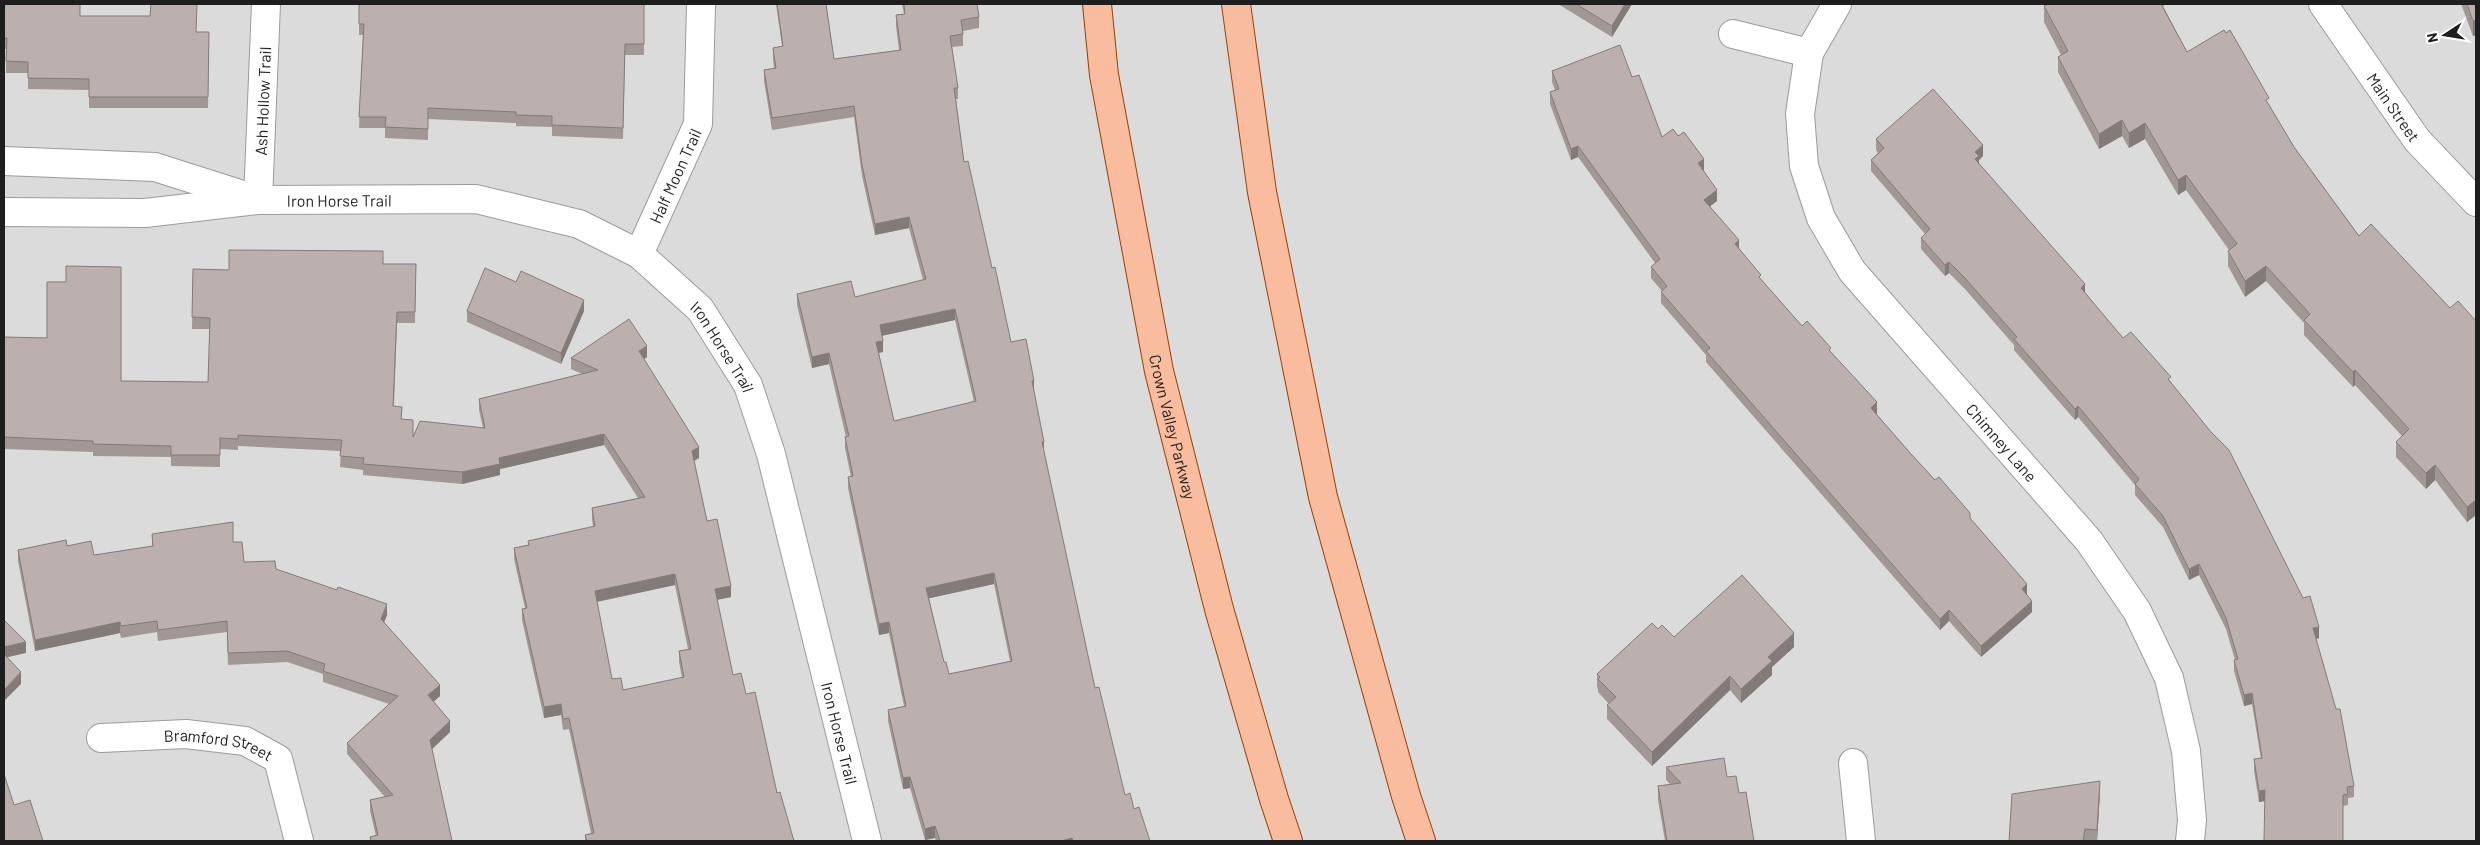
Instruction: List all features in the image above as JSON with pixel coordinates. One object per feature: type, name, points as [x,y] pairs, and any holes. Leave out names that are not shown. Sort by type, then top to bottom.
[{"type":"main road","name":"Crown Valley Parkway","points":[[1097,4],[1104,75],[1159,371],[1219,609],[1288,841]]},
{"type":"main road","points":[[1236,4],[1262,192],[1323,497],[1406,796],[1421,841]]},
{"type":"street","name":"Ash Hollow Trail","points":[[258,200],[266,4]]},
{"type":"street","name":"Half Moon Trail","points":[[639,254],[698,124],[701,4]]},
{"type":"street","name":"Chimney Lane","points":[[1837,4],[1809,52],[1800,114],[1804,166],[1821,218],[1852,271],[2089,541],[2137,611],[2169,678],[2186,751],[2192,820],[2190,841]]},
{"type":"street","name":"Main Street","points":[[2323,4],[2417,140],[2476,202]]},
{"type":"street","points":[[1733,34],[1809,52]]},
{"type":"street","name":"Iron Horse Trail","points":[[4,161],[155,167],[258,200]]},
{"type":"street","name":"Iron Horse Trail","points":[[4,212],[145,212],[258,200],[476,199],[579,224],[639,254],[700,309],[748,384],[770,454],[867,841]]},
{"type":"street","name":"Bramford Street","points":[[100,738],[186,734],[245,741],[278,759],[299,841]]},
{"type":"street","points":[[1853,763],[1861,841]]},
{"type":"shaded area","points":[[4,4],[2476,4],[2476,841],[4,841]]},
{"type":"building","points":[[4,4],[80,4],[80,16],[150,16],[151,4],[197,4],[196,32],[209,32],[208,97],[89,97],[89,79],[28,78],[28,62],[6,61],[7,38],[4,38]]},
{"type":"building","points":[[359,4],[644,4],[644,44],[625,44],[623,128],[552,125],[552,116],[516,115],[516,112],[428,108],[428,129],[385,127],[386,117],[359,117],[364,24],[359,24]]},
{"type":"building","points":[[777,4],[826,4],[834,59],[901,50],[896,15],[905,14],[904,4],[977,4],[979,17],[961,20],[963,34],[950,36],[958,88],[954,88],[964,162],[968,161],[992,268],[995,267],[1011,342],[1026,339],[1044,442],[1042,442],[1095,688],[1099,687],[1125,795],[1130,793],[1134,809],[1139,807],[1150,841],[1073,841],[1072,838],[1061,841],[940,841],[935,826],[925,829],[910,777],[903,778],[888,710],[906,706],[889,622],[879,624],[872,591],[848,477],[853,476],[845,437],[849,436],[829,353],[812,357],[797,294],[851,281],[855,297],[926,279],[909,217],[875,224],[862,165],[854,106],[772,118],[764,70],[776,68],[773,48],[783,46]],"holes":[[[955,309],[976,401],[894,421],[876,342],[883,341],[880,325]],[[994,573],[1012,661],[949,674],[946,662],[944,662],[926,588]]]},
{"type":"building","points":[[1576,4],[1625,4],[1612,26]]},
{"type":"building","points":[[2049,4],[2161,4],[2187,52],[2224,30],[2226,33],[2230,30],[2269,98],[2266,100],[2294,147],[2359,236],[2371,224],[2450,308],[2458,301],[2476,321],[2476,500],[2467,507],[2435,465],[2426,473],[2396,442],[2409,429],[2355,370],[2353,372],[2304,320],[2310,314],[2266,266],[2245,281],[2228,251],[2237,244],[2186,175],[2178,180],[2145,123],[2129,133],[2122,120],[2099,134],[2058,57],[2068,51],[2044,6]]},
{"type":"building","points":[[2467,4],[2476,4],[2476,20],[2473,21]]},
{"type":"building","points":[[1620,45],[1632,77],[1639,75],[1662,137],[1673,129],[1678,136],[1684,132],[1704,159],[1698,163],[1717,190],[1704,200],[1739,240],[1735,244],[1761,275],[1759,277],[1802,326],[1807,321],[1831,348],[1829,350],[1877,402],[1871,408],[1935,480],[1939,477],[1970,513],[1970,518],[2027,584],[2022,589],[2032,601],[1981,646],[1949,610],[1940,619],[1706,351],[1710,348],[1661,292],[1667,286],[1651,267],[1660,259],[1578,146],[1571,149],[1550,92],[1559,89],[1552,71]]},
{"type":"building","points":[[1933,89],[1983,145],[1975,152],[1979,156],[1975,159],[2085,284],[2081,288],[2123,338],[2131,332],[2171,377],[2168,379],[2211,432],[2229,450],[2303,598],[2310,596],[2319,627],[2313,628],[2336,709],[2340,709],[2354,786],[2347,787],[2348,794],[2343,795],[2343,841],[2264,841],[2265,790],[2259,791],[2254,759],[2262,758],[2252,693],[2244,695],[2234,660],[2238,659],[2226,618],[2199,564],[2189,569],[2163,516],[2135,484],[2139,479],[2078,406],[2075,409],[2014,339],[2017,337],[1964,277],[1949,262],[1945,265],[1921,238],[1930,229],[1871,160],[1884,148],[1876,139]]},
{"type":"building","points":[[229,250],[383,251],[383,264],[416,264],[415,312],[397,312],[393,406],[402,407],[401,419],[413,420],[413,437],[420,421],[485,428],[479,399],[598,370],[571,358],[629,319],[647,346],[639,351],[699,447],[692,451],[707,521],[717,519],[731,586],[715,589],[733,675],[741,673],[746,694],[755,692],[777,793],[780,792],[794,841],[587,841],[585,835],[594,833],[569,718],[563,719],[561,704],[544,707],[522,609],[527,608],[514,548],[529,545],[528,541],[595,526],[592,508],[645,497],[604,434],[499,458],[500,464],[462,472],[363,464],[364,458],[340,456],[342,440],[238,435],[238,439],[220,438],[220,455],[171,455],[171,446],[93,444],[93,441],[4,437],[4,337],[47,338],[47,282],[66,282],[66,266],[121,267],[121,381],[208,382],[210,318],[192,317],[193,269],[229,270]],"holes":[[[675,574],[691,649],[679,651],[684,677],[623,690],[621,678],[612,679],[595,591]]]},
{"type":"building","points":[[485,268],[516,282],[521,271],[584,300],[561,353],[467,311]]},
{"type":"building","points":[[233,522],[233,542],[242,542],[244,562],[275,561],[276,569],[337,590],[338,587],[387,604],[381,619],[440,685],[428,695],[450,721],[430,740],[452,841],[371,841],[370,837],[378,835],[370,800],[393,795],[347,743],[398,696],[323,671],[325,664],[287,651],[228,653],[227,621],[158,630],[157,621],[121,626],[120,622],[35,640],[18,550],[66,540],[67,546],[91,541],[94,555],[153,546],[152,534]]},
{"type":"building","points":[[1742,575],[1794,633],[1768,657],[1772,661],[1741,689],[1730,676],[1652,752],[1607,705],[1616,697],[1598,679],[1600,677],[1597,674],[1652,623],[1658,629],[1662,625],[1674,637]]},
{"type":"building","points":[[4,620],[26,642],[4,647]]},
{"type":"building","points":[[4,654],[21,672],[4,690]]},
{"type":"building","points":[[1724,758],[1727,777],[1736,776],[1739,793],[1746,792],[1754,841],[1667,841],[1658,786],[1681,783],[1666,767]]},
{"type":"building","points":[[4,774],[14,805],[30,800],[43,841],[4,841]]},
{"type":"building","points":[[2100,781],[2097,830],[2085,829],[2083,841],[2009,841],[2012,794]]}]
